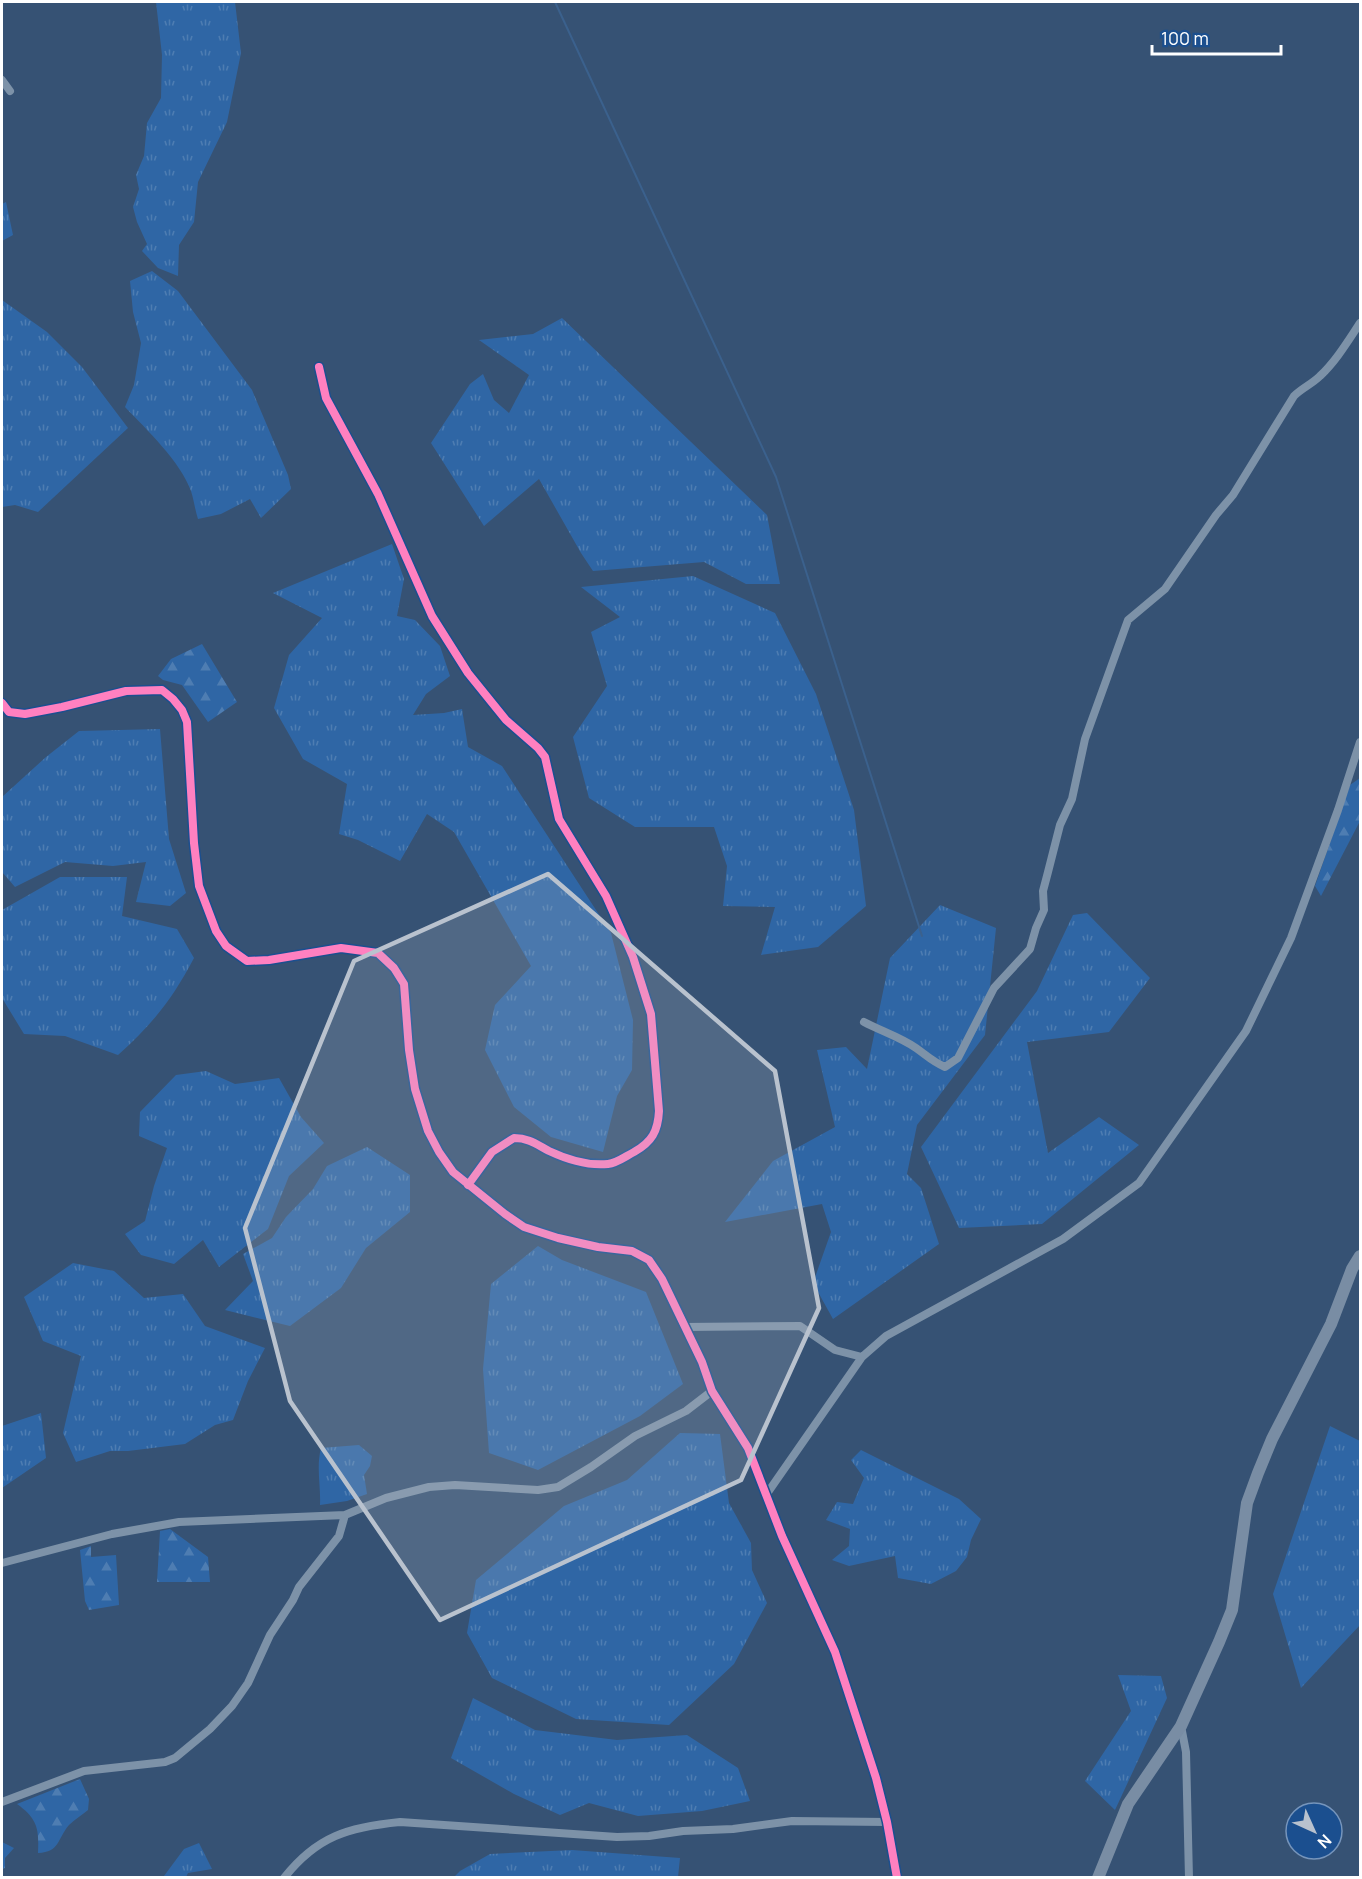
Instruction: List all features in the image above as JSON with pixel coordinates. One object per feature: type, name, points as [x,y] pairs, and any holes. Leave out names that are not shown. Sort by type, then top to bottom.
[{"type":"street","points":[[2,80],[10,91]]},
{"type":"street","points":[[864,1022],[917,1048],[932,1062],[945,1067],[958,1058],[994,988],[1030,949],[1044,910],[1043,891],[1060,825],[1072,799],[1085,739],[1128,620],[1165,589],[1216,515],[1233,495],[1294,396],[1301,388],[1318,379],[1360,323]]},
{"type":"street","points":[[319,367],[326,398],[378,494],[432,616],[468,673],[483,692],[506,720],[545,757],[559,819],[606,896],[633,957],[651,1014],[659,1111],[658,1127],[652,1140],[615,1162],[607,1164],[567,1159],[534,1141],[514,1138],[492,1152],[468,1185]]},
{"type":"street","points":[[2,703],[9,711],[26,714],[62,708],[126,692],[162,690],[173,699],[182,710],[187,722],[194,843],[200,886],[216,931],[226,946],[247,961],[269,960],[341,948],[378,953],[394,969],[404,984],[409,1050],[415,1089],[428,1131],[453,1172],[524,1227],[598,1247],[632,1251],[649,1260],[662,1279],[702,1362],[712,1391],[748,1448],[782,1536],[835,1652],[876,1778],[897,1878]]},
{"type":"street","points":[[766,1495],[862,1358],[886,1336],[1063,1239],[1139,1183],[1246,1031],[1291,938],[1338,810],[1360,742]]},
{"type":"street","points":[[1098,1878],[1128,1804],[1181,1726],[1232,1610],[1246,1513],[1258,1473],[1272,1438],[1331,1324],[1352,1269],[1360,1256]]},
{"type":"street","points":[[684,1327],[800,1326],[834,1350],[862,1358]]},
{"type":"street","points":[[2,1563],[112,1534],[179,1522],[345,1515],[386,1498],[429,1487],[455,1485],[538,1490],[558,1487],[635,1436],[686,1411],[712,1391]]},
{"type":"street","points":[[2,1802],[84,1771],[165,1762],[175,1758],[210,1729],[232,1706],[248,1683],[270,1635],[299,1587],[339,1536],[345,1515]]},
{"type":"street","points":[[1181,1726],[1186,1752],[1189,1878]]},
{"type":"street","points":[[284,1878],[294,1865],[339,1833],[373,1825],[400,1822],[617,1837],[733,1829],[792,1821],[887,1822]]},
{"type":"highlighted area","points":[[548,874],[775,1071],[819,1308],[741,1480],[440,1620],[290,1401],[245,1228],[354,961]]},
{"type":"green space","points":[[156,2],[235,2],[241,53],[227,122],[198,182],[194,222],[179,245],[178,276],[158,268],[142,251],[147,244],[133,207],[139,189],[136,175],[144,156],[147,123],[161,98],[162,55]]},
{"type":"green space","points":[[6,202],[13,235],[2,241],[2,204]]},
{"type":"green space","points":[[152,271],[178,291],[252,390],[288,475],[291,489],[261,518],[250,499],[221,514],[198,519],[191,491],[179,468],[162,446],[125,407],[134,385],[141,343],[133,312],[130,281]]},
{"type":"green space","points":[[2,300],[47,332],[82,367],[128,428],[38,512],[15,505],[2,507]]},
{"type":"green space","points":[[562,318],[767,515],[780,584],[746,584],[704,562],[593,571],[539,479],[484,526],[431,443],[470,384],[483,374],[494,400],[509,413],[529,375],[479,340],[533,334]]},
{"type":"green space","points":[[392,544],[404,579],[397,616],[415,620],[440,646],[450,676],[426,694],[413,715],[462,709],[468,747],[502,766],[611,933],[633,1020],[632,1070],[617,1096],[603,1152],[551,1137],[514,1107],[485,1050],[495,1005],[531,966],[454,832],[427,814],[400,861],[358,840],[339,834],[347,784],[303,759],[274,708],[289,655],[322,618],[273,593]]},
{"type":"green space","points":[[693,576],[775,613],[816,694],[854,810],[866,906],[818,947],[761,955],[775,907],[723,906],[727,866],[714,827],[635,827],[589,798],[573,737],[607,686],[591,632],[620,617],[581,587]]},
{"type":"green space","points":[[202,644],[237,702],[208,722],[182,685],[163,680],[158,676],[171,659]]},
{"type":"green space","points":[[160,729],[169,839],[186,893],[170,906],[136,902],[146,862],[113,866],[65,862],[15,887],[2,872],[2,797],[79,731]]},
{"type":"green space","points":[[1360,778],[1360,821],[1321,896],[1315,886],[1350,785]]},
{"type":"green space","points":[[60,877],[127,877],[122,916],[177,929],[194,958],[161,1010],[118,1055],[65,1036],[24,1034],[2,998],[2,910]]},
{"type":"green space","points":[[940,905],[996,928],[985,1035],[917,1125],[907,1174],[921,1188],[939,1244],[833,1319],[813,1283],[831,1232],[822,1204],[725,1222],[773,1161],[835,1127],[817,1050],[846,1047],[867,1069],[890,958]]},
{"type":"green space","points":[[1087,913],[1150,978],[1109,1032],[1027,1042],[1048,1153],[1099,1117],[1139,1145],[1042,1224],[959,1228],[921,1147],[1037,991],[1073,915]]},
{"type":"green space","points":[[206,1071],[235,1084],[279,1078],[301,1117],[324,1143],[289,1176],[268,1229],[219,1267],[203,1240],[174,1264],[141,1255],[125,1234],[145,1221],[167,1148],[139,1136],[140,1112],[176,1075]]},
{"type":"green space","points":[[367,1147],[410,1175],[410,1212],[366,1248],[341,1288],[290,1326],[225,1310],[253,1281],[243,1254],[272,1238],[286,1217],[313,1189],[327,1166]]},
{"type":"green space","points":[[538,1246],[562,1260],[646,1292],[683,1384],[640,1416],[538,1470],[489,1453],[483,1369],[491,1284]]},
{"type":"green space","points":[[73,1263],[114,1271],[144,1298],[183,1294],[205,1326],[265,1348],[248,1381],[233,1420],[215,1425],[185,1444],[110,1451],[76,1462],[63,1433],[81,1356],[43,1341],[24,1297]]},
{"type":"green space","points":[[41,1413],[46,1458],[2,1488],[2,1426]]},
{"type":"green space","points":[[1330,1426],[1360,1441],[1360,1625],[1301,1688],[1273,1594]]},
{"type":"green space","points":[[680,1433],[720,1434],[729,1503],[751,1543],[752,1570],[767,1603],[734,1664],[669,1725],[576,1719],[492,1678],[467,1633],[476,1580],[564,1506],[627,1480]]},
{"type":"green space","points":[[359,1445],[372,1456],[370,1466],[364,1475],[367,1494],[347,1501],[320,1505],[321,1448]]},
{"type":"green space","points":[[861,1450],[959,1499],[981,1519],[971,1540],[967,1557],[956,1571],[931,1584],[898,1578],[895,1556],[849,1566],[832,1560],[849,1546],[850,1529],[826,1520],[837,1502],[853,1504],[864,1478],[851,1460]]},
{"type":"green space","points":[[170,1529],[208,1557],[210,1582],[157,1582],[160,1531]]},
{"type":"green space","points":[[91,1546],[91,1557],[116,1555],[119,1605],[89,1610],[85,1601],[80,1550]]},
{"type":"green space","points":[[1118,1675],[1161,1676],[1167,1698],[1115,1810],[1085,1781],[1131,1711]]},
{"type":"green space","points":[[473,1698],[535,1730],[617,1740],[687,1735],[738,1768],[750,1801],[702,1811],[638,1816],[589,1803],[560,1815],[514,1794],[451,1758]]},
{"type":"green space","points":[[80,1779],[89,1799],[88,1810],[69,1825],[54,1847],[38,1853],[36,1825],[24,1809],[17,1804]]},
{"type":"green space","points":[[2,1842],[14,1848],[5,1858],[5,1868],[2,1869]]},
{"type":"green space","points":[[199,1843],[212,1869],[188,1873],[186,1877],[164,1876],[184,1849]]},
{"type":"green space","points":[[572,1850],[680,1858],[678,1877],[454,1877],[460,1871],[490,1854]]},
{"type":"waterway","points":[[555,2],[776,477],[922,936]]},
{"type":"cycle path","points":[[319,367],[326,398],[378,494],[432,616],[468,673],[506,720],[545,757],[559,819],[606,896],[633,957],[651,1014],[659,1111],[657,1124],[650,1140],[618,1161],[600,1164],[570,1159],[528,1140],[514,1138],[492,1152],[468,1185]]},
{"type":"cycle path","points":[[2,703],[9,712],[25,714],[126,691],[162,690],[173,699],[182,710],[187,722],[194,843],[199,886],[216,931],[226,946],[247,961],[269,960],[341,948],[378,953],[394,968],[404,984],[409,1050],[415,1089],[428,1131],[453,1172],[524,1227],[598,1247],[632,1251],[649,1260],[662,1279],[702,1362],[712,1391],[748,1448],[782,1536],[835,1652],[876,1778],[897,1878]]}]
